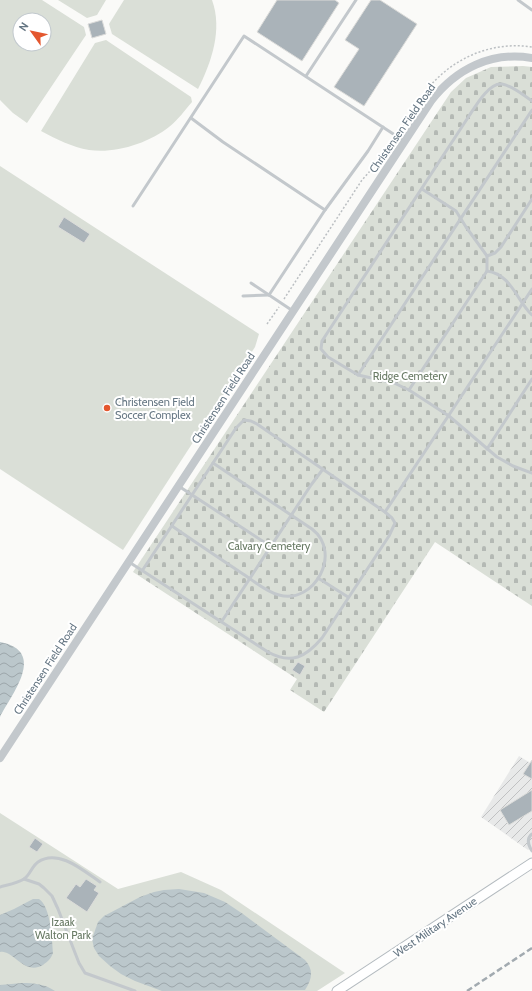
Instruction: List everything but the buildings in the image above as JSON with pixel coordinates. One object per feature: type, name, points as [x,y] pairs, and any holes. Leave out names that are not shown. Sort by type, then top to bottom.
[{"type":"main road","name":"West Military Avenue","points":[[337,991],[532,863]]},
{"type":"street","name":"Christensen Field Road","points":[[0,758],[431,101],[442,88],[461,72],[478,63],[504,56],[532,58]]},
{"type":"lane","points":[[306,76],[356,0]]},
{"type":"lane","points":[[518,0],[532,10]]},
{"type":"lane","points":[[133,206],[244,36],[404,140]]},
{"type":"lane","points":[[531,471],[504,462],[449,416],[409,390],[394,384],[365,378],[358,375],[328,357],[322,352],[320,345],[469,116],[490,89],[495,85],[502,84],[532,101]]},
{"type":"lane","points":[[358,375],[532,110]]},
{"type":"lane","points":[[191,118],[223,142],[325,210]]},
{"type":"lane","points":[[269,295],[325,210],[368,151],[383,127]]},
{"type":"lane","points":[[409,390],[487,271],[487,256],[456,211],[422,188]]},
{"type":"lane","points":[[487,256],[495,253],[501,247],[532,199]]},
{"type":"lane","points":[[487,271],[496,273],[504,278],[532,315]]},
{"type":"lane","points":[[251,283],[293,311]]},
{"type":"lane","points":[[385,512],[532,289]]},
{"type":"lane","points":[[243,296],[269,295]]},
{"type":"lane","points":[[518,311],[528,311]]},
{"type":"lane","points":[[487,449],[532,380]]},
{"type":"lane","points":[[129,562],[142,571],[222,621],[270,653],[284,658],[296,658],[306,653],[317,643],[395,526],[395,521],[385,512],[257,424],[244,420],[238,425],[142,571]]},
{"type":"lane","points":[[172,526],[272,593],[286,597],[296,595],[305,591],[318,578],[326,556],[324,542],[316,532],[213,464]]},
{"type":"lane","points":[[222,621],[270,546],[323,469]]},
{"type":"lane","points":[[178,486],[270,546]]},
{"type":"lane","points":[[318,578],[348,598]]},
{"type":"lane","points":[[532,834],[528,838],[528,843],[532,851]]},
{"type":"lane","points":[[0,887],[24,879],[38,862],[46,858],[55,858],[68,862],[100,882]]},
{"type":"lane","points":[[24,879],[44,888],[55,901],[79,963],[85,973],[135,991]]},
{"type":"shaded area","points":[[519,756],[532,764],[532,848],[528,850],[481,817]]},
{"type":"green space","points":[[0,0],[42,0],[84,27],[86,35],[27,123],[13,113],[0,100]]},
{"type":"green space","points":[[58,0],[106,0],[97,15],[87,18]]},
{"type":"green space","points":[[124,0],[212,0],[215,11],[216,34],[211,57],[198,89],[112,34],[109,24]]},
{"type":"green space","points":[[106,40],[191,97],[192,102],[169,127],[161,133],[142,142],[120,149],[99,151],[83,149],[41,131],[95,43]]},
{"type":"green space","name":"Ridge Cemetery","points":[[491,67],[532,67],[532,606],[435,542],[324,712],[290,690],[297,679],[133,572],[451,92],[466,78]]},
{"type":"green space","name":"Christensen Field Soccer Complex","points":[[0,166],[259,334],[255,347],[123,550],[0,469]]},
{"type":"green space","name":"Izaak Walton Park","points":[[0,813],[118,889],[181,872],[221,890],[345,973],[317,991],[0,991]]},
{"type":"water","points":[[0,642],[14,647],[22,654],[24,664],[22,675],[0,717]]},
{"type":"water","points":[[179,889],[204,893],[225,902],[305,960],[310,967],[311,975],[305,990],[162,991],[121,974],[99,956],[94,948],[92,939],[98,922],[104,916],[140,897],[154,892]]},
{"type":"water","points":[[33,899],[39,899],[46,909],[50,924],[53,953],[50,959],[43,965],[30,967],[24,965],[10,954],[0,952],[0,915]]},
{"type":"water","points":[[22,983],[39,984],[55,991],[0,991],[0,985]]},
{"type":"railway","points":[[467,991],[532,948]]},
{"type":"place","name":"Christensen Field Soccer Complex","points":[[107,408]]},
{"type":"park label","name":"Calvary Cemetery","points":[[269,546]]}]
